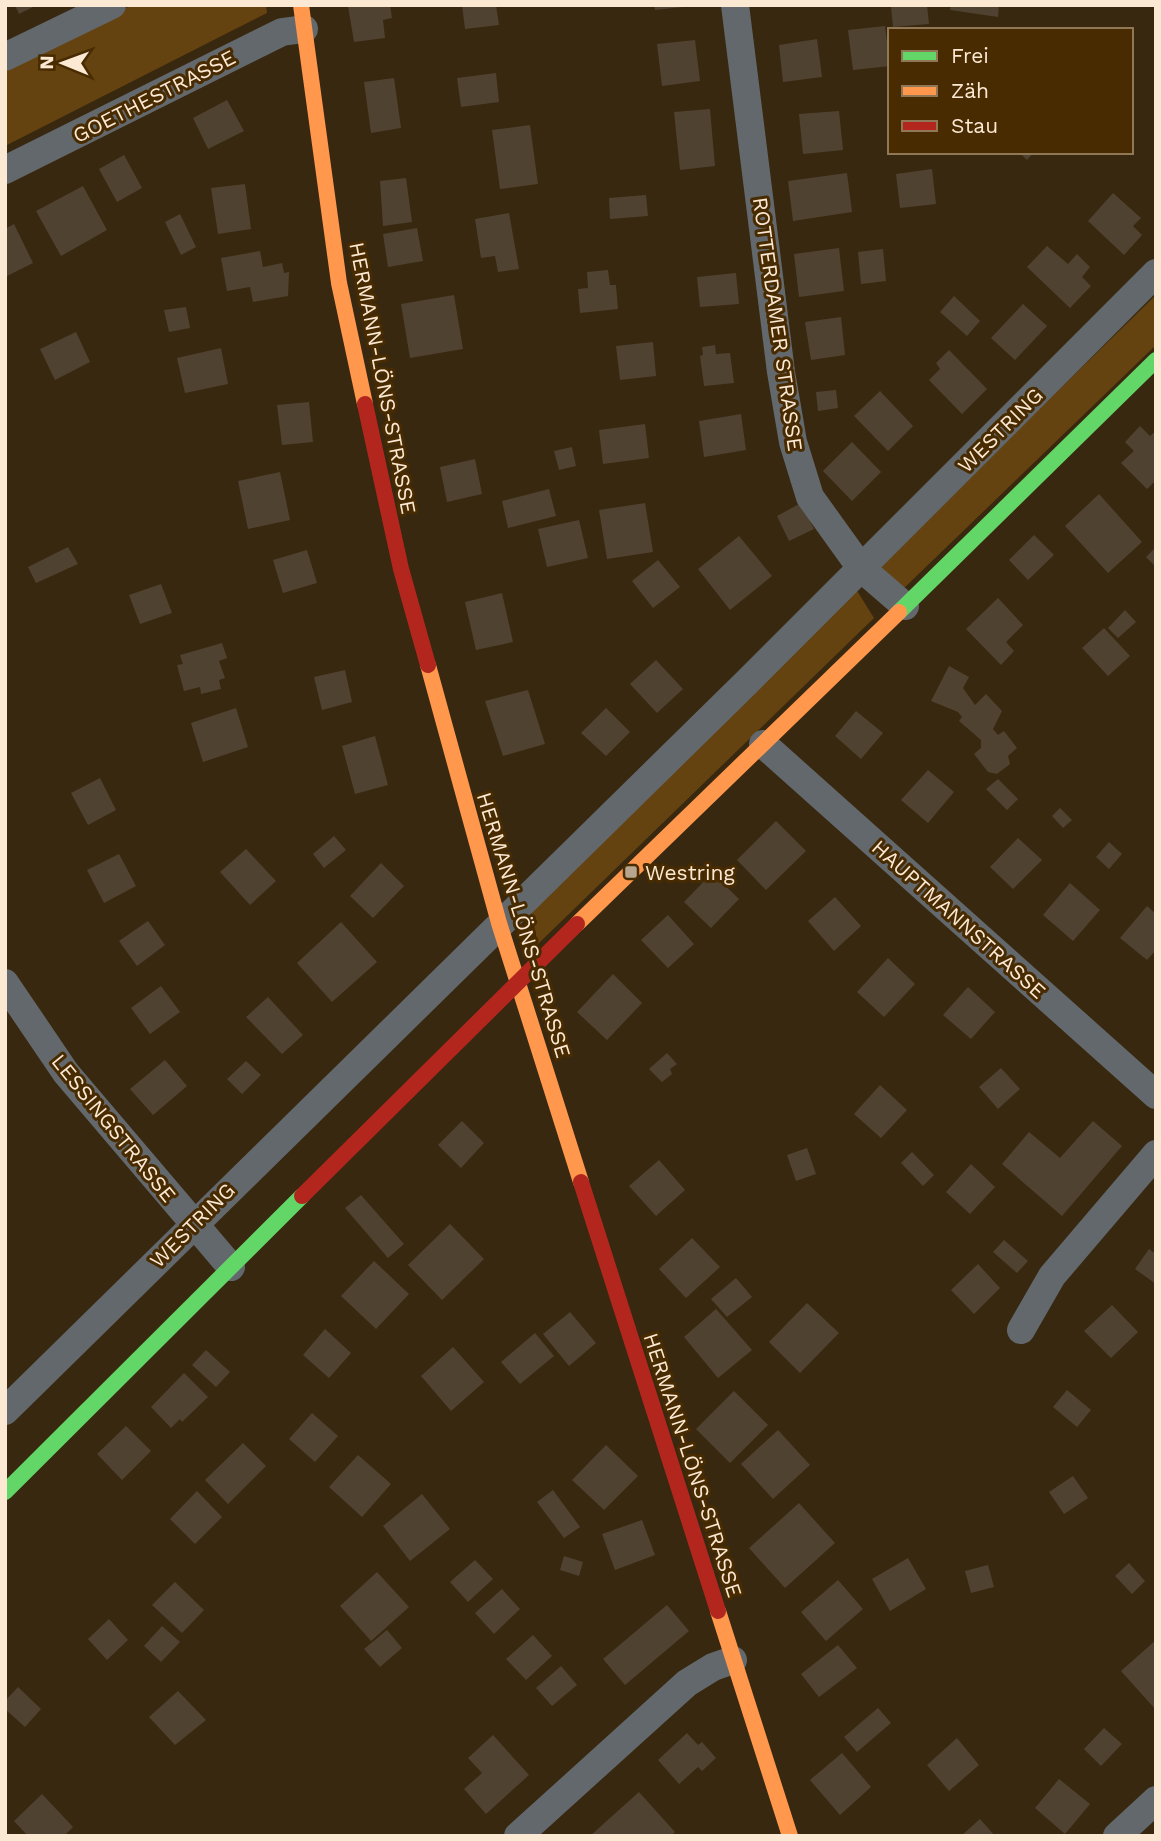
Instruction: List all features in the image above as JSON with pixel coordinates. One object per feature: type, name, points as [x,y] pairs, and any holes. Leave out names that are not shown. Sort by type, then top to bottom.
[{"type":"street","points":[[5,57],[112,5]]},
{"type":"street","name":"ROTTERDAMER STRASSE","points":[[734,5],[781,372],[793,442],[810,497],[861,568],[905,606]]},
{"type":"street","name":"GOETHESTRASSE","points":[[5,170],[282,32],[302,17]]},
{"type":"street","name":"HERMANN-LÖNS-STRASSE","points":[[302,17],[339,283],[401,569],[517,982],[790,1836]]},
{"type":"street","name":"WESTRING","points":[[5,1411],[861,568],[1156,273]]},
{"type":"street","points":[[5,1492],[517,982],[1156,360]]},
{"type":"street","name":"HAUPTMANNSTRASSE","points":[[763,744],[1156,1095]]},
{"type":"street","name":"LESSINGSTRASSE","points":[[5,983],[66,1073],[231,1268]]},
{"type":"street","points":[[1021,1330],[1052,1276],[1156,1154]]},
{"type":"street","points":[[518,1836],[687,1683],[713,1667],[733,1660]]},
{"type":"street","points":[[1117,1836],[1153,1808]]},
{"type":"shaded area","points":[[132,5],[266,5],[267,13],[5,146],[5,69]]},
{"type":"shaded area","points":[[1156,295],[1156,345],[902,590],[879,565]]},
{"type":"shaded area","points":[[854,586],[874,618],[538,944],[531,911]]},
{"type":"building","points":[[15,5],[37,5],[19,14]]},
{"type":"building","points":[[390,5],[392,18],[383,20],[385,38],[354,42],[348,6]]},
{"type":"building","points":[[462,5],[496,5],[499,25],[465,29]]},
{"type":"building","points":[[654,5],[683,5],[683,7],[655,10]]},
{"type":"building","points":[[927,5],[929,24],[893,27],[891,7]]},
{"type":"building","points":[[951,5],[999,5],[998,17],[950,10]]},
{"type":"building","points":[[885,26],[888,66],[853,70],[848,30]]},
{"type":"building","points":[[817,39],[822,77],[783,82],[779,45]]},
{"type":"building","points":[[695,40],[700,81],[662,86],[657,44]]},
{"type":"building","points":[[496,73],[499,102],[461,107],[457,78]]},
{"type":"building","points":[[394,78],[401,128],[371,133],[364,82]]},
{"type":"building","points":[[227,100],[244,131],[208,149],[193,118]]},
{"type":"building","points":[[710,109],[715,166],[680,170],[674,112]]},
{"type":"building","points":[[839,111],[843,150],[803,154],[799,114]]},
{"type":"building","points":[[530,125],[538,184],[500,189],[492,130]]},
{"type":"building","points":[[1021,154],[1032,154],[1027,160]]},
{"type":"building","points":[[124,155],[142,188],[117,202],[99,169]]},
{"type":"building","points":[[932,169],[936,204],[900,208],[896,174]]},
{"type":"building","points":[[847,173],[852,212],[793,221],[788,181]]},
{"type":"building","points":[[406,178],[412,222],[383,226],[380,181]]},
{"type":"building","points":[[245,184],[251,229],[218,234],[211,188]]},
{"type":"building","points":[[83,186],[107,230],[61,256],[36,211]]},
{"type":"building","points":[[1113,193],[1141,218],[1133,226],[1142,235],[1124,255],[1088,221]]},
{"type":"building","points":[[646,195],[648,216],[610,219],[609,198]]},
{"type":"building","points":[[509,213],[519,269],[498,272],[495,256],[481,258],[475,219]]},
{"type":"building","points":[[180,214],[196,247],[181,255],[165,222]]},
{"type":"building","points":[[14,224],[33,263],[5,277],[5,229]]},
{"type":"building","points":[[417,228],[423,261],[388,267],[383,234]]},
{"type":"building","points":[[1047,246],[1068,264],[1077,254],[1090,267],[1082,277],[1091,286],[1070,308],[1027,267]]},
{"type":"building","points":[[839,248],[844,291],[799,297],[794,254]]},
{"type":"building","points":[[883,249],[886,281],[861,284],[858,252]]},
{"type":"building","points":[[260,251],[263,267],[282,263],[284,273],[289,272],[288,296],[253,302],[250,287],[227,291],[221,258]]},
{"type":"building","points":[[608,270],[610,285],[616,285],[618,309],[580,313],[578,289],[588,288],[587,272]]},
{"type":"building","points":[[736,273],[739,304],[700,307],[697,277]]},
{"type":"building","points":[[454,295],[463,349],[410,358],[401,304]]},
{"type":"building","points":[[954,296],[980,321],[967,336],[940,312]]},
{"type":"building","points":[[1023,304],[1047,326],[1015,360],[991,338]]},
{"type":"building","points":[[186,307],[190,328],[169,332],[164,310]]},
{"type":"building","points":[[841,317],[845,355],[811,360],[805,322]]},
{"type":"building","points":[[76,332],[90,362],[55,380],[40,349]]},
{"type":"building","points":[[653,342],[656,376],[620,380],[616,346]]},
{"type":"building","points":[[715,345],[716,354],[730,353],[734,383],[704,386],[700,356],[703,355],[702,347]]},
{"type":"building","points":[[221,348],[228,384],[185,393],[177,358]]},
{"type":"building","points":[[949,350],[987,389],[962,414],[929,380],[940,369],[936,363]]},
{"type":"building","points":[[836,390],[838,408],[818,411],[816,392]]},
{"type":"building","points":[[880,391],[913,426],[888,451],[854,416]]},
{"type":"building","points":[[309,402],[313,442],[282,445],[277,405]]},
{"type":"building","points":[[741,414],[746,450],[704,457],[699,421]]},
{"type":"building","points":[[645,424],[649,458],[603,464],[599,430]]},
{"type":"building","points":[[1140,426],[1150,436],[1156,431],[1156,480],[1147,489],[1121,463],[1134,451],[1125,442]]},
{"type":"building","points":[[852,442],[881,472],[852,501],[823,471]]},
{"type":"building","points":[[572,447],[576,466],[559,470],[554,451]]},
{"type":"building","points":[[475,459],[482,494],[447,502],[440,467]]},
{"type":"building","points":[[280,472],[290,520],[248,529],[238,481]]},
{"type":"building","points":[[549,489],[556,516],[508,528],[502,501]]},
{"type":"building","points":[[1099,494],[1142,542],[1108,573],[1065,526]]},
{"type":"building","points":[[645,503],[653,552],[607,559],[599,510]]},
{"type":"building","points":[[801,503],[814,529],[789,541],[777,516]]},
{"type":"building","points":[[579,520],[588,558],[547,567],[538,529]]},
{"type":"building","points":[[1034,535],[1054,555],[1028,580],[1009,560]]},
{"type":"building","points":[[739,536],[772,576],[730,610],[698,569]]},
{"type":"building","points":[[68,547],[78,564],[36,583],[28,567]]},
{"type":"building","points":[[1156,547],[1156,567],[1146,557]]},
{"type":"building","points":[[307,550],[317,583],[283,593],[273,560]]},
{"type":"building","points":[[658,560],[680,587],[653,608],[632,581]]},
{"type":"building","points":[[161,584],[172,613],[140,624],[129,595]]},
{"type":"building","points":[[502,593],[513,642],[476,650],[465,602]]},
{"type":"building","points":[[998,598],[1023,625],[1006,642],[1014,651],[1001,665],[966,629]]},
{"type":"building","points":[[1125,610],[1136,622],[1118,638],[1108,628]]},
{"type":"building","points":[[1104,628],[1130,656],[1108,676],[1082,648]]},
{"type":"building","points":[[222,643],[227,658],[219,661],[225,678],[219,680],[221,689],[201,694],[200,687],[184,691],[177,665],[183,664],[180,655]]},
{"type":"building","points":[[656,660],[683,689],[657,713],[630,684]]},
{"type":"building","points":[[949,666],[969,677],[963,688],[975,705],[986,694],[1002,711],[993,729],[998,735],[1004,731],[1017,748],[1008,756],[1010,764],[997,774],[988,772],[974,754],[981,748],[981,740],[959,721],[962,717],[958,712],[931,701]]},
{"type":"building","points":[[345,670],[352,702],[322,710],[314,677]]},
{"type":"building","points":[[528,690],[545,744],[503,756],[485,701]]},
{"type":"building","points":[[236,708],[248,747],[203,762],[191,723]]},
{"type":"building","points":[[606,708],[630,732],[606,756],[581,733]]},
{"type":"building","points":[[856,711],[883,733],[861,759],[835,736]]},
{"type":"building","points":[[375,736],[388,785],[355,794],[342,746]]},
{"type":"building","points":[[928,770],[954,792],[928,823],[901,800]]},
{"type":"building","points":[[100,778],[116,810],[88,825],[71,793]]},
{"type":"building","points":[[998,779],[1018,799],[1007,810],[986,789]]},
{"type":"building","points":[[1060,808],[1072,820],[1063,828],[1052,816]]},
{"type":"building","points":[[776,821],[806,851],[766,890],[737,860]]},
{"type":"building","points":[[334,836],[346,850],[324,868],[313,854]]},
{"type":"building","points":[[1018,838],[1042,860],[1013,889],[990,867]]},
{"type":"building","points":[[1109,842],[1122,854],[1109,869],[1096,857]]},
{"type":"building","points":[[246,849],[276,881],[250,905],[220,872]]},
{"type":"building","points":[[119,854],[136,886],[104,903],[87,870]]},
{"type":"building","points":[[381,863],[404,886],[373,918],[350,896]]},
{"type":"building","points":[[712,873],[739,899],[711,928],[684,902]]},
{"type":"building","points":[[1070,883],[1100,910],[1073,941],[1043,915]]},
{"type":"building","points":[[835,897],[861,926],[834,951],[808,921]]},
{"type":"building","points":[[1147,906],[1156,914],[1156,950],[1147,960],[1120,938]]},
{"type":"building","points":[[668,915],[694,944],[668,968],[641,940]]},
{"type":"building","points":[[148,921],[165,945],[137,966],[119,941]]},
{"type":"building","points":[[341,922],[377,962],[332,1002],[297,963]]},
{"type":"building","points":[[888,958],[915,984],[884,1017],[857,992]]},
{"type":"building","points":[[613,974],[642,1003],[607,1040],[577,1012]]},
{"type":"building","points":[[161,986],[180,1012],[150,1034],[131,1008]]},
{"type":"building","points":[[968,987],[995,1012],[971,1039],[943,1015]]},
{"type":"building","points":[[268,997],[303,1035],[282,1054],[246,1017]]},
{"type":"building","points":[[667,1053],[677,1064],[670,1069],[672,1074],[662,1082],[649,1069]]},
{"type":"building","points":[[165,1060],[187,1086],[153,1115],[130,1089]]},
{"type":"building","points":[[246,1061],[261,1075],[242,1094],[227,1079]]},
{"type":"building","points":[[1001,1068],[1020,1089],[998,1109],[979,1087]]},
{"type":"building","points":[[880,1085],[907,1110],[881,1138],[854,1114]]},
{"type":"building","points":[[462,1121],[484,1143],[461,1168],[438,1145]]},
{"type":"building","points":[[1093,1121],[1122,1146],[1062,1216],[1002,1164],[1029,1132],[1060,1158]]},
{"type":"building","points":[[807,1148],[816,1174],[796,1181],[787,1155]]},
{"type":"building","points":[[912,1152],[934,1175],[923,1186],[901,1163]]},
{"type":"building","points":[[659,1160],[685,1190],[656,1216],[629,1186]]},
{"type":"building","points":[[971,1164],[995,1187],[970,1214],[946,1192]]},
{"type":"building","points":[[361,1195],[404,1244],[388,1258],[345,1208]]},
{"type":"building","points":[[450,1224],[484,1259],[442,1300],[408,1265]]},
{"type":"building","points":[[692,1238],[720,1267],[686,1298],[659,1269]]},
{"type":"building","points":[[1004,1240],[1028,1261],[1017,1273],[993,1252]]},
{"type":"building","points":[[1149,1249],[1156,1254],[1156,1284],[1135,1269]]},
{"type":"building","points":[[374,1261],[409,1294],[376,1329],[341,1296]]},
{"type":"building","points":[[978,1264],[1000,1288],[974,1314],[951,1290]]},
{"type":"building","points":[[736,1278],[752,1297],[727,1317],[711,1299]]},
{"type":"building","points":[[807,1303],[839,1333],[800,1373],[769,1342]]},
{"type":"building","points":[[1112,1305],[1138,1332],[1111,1358],[1084,1331]]},
{"type":"building","points":[[716,1309],[752,1350],[718,1378],[684,1337]]},
{"type":"building","points":[[570,1312],[596,1343],[569,1366],[543,1334]]},
{"type":"building","points":[[325,1329],[351,1353],[329,1378],[303,1355]]},
{"type":"building","points":[[535,1333],[554,1356],[520,1384],[501,1362]]},
{"type":"building","points":[[453,1347],[484,1382],[451,1411],[421,1376]]},
{"type":"building","points":[[206,1350],[230,1372],[216,1387],[192,1365]]},
{"type":"building","points":[[184,1373],[208,1397],[182,1422],[180,1419],[171,1428],[151,1407]]},
{"type":"building","points":[[1067,1390],[1091,1410],[1077,1427],[1053,1407]]},
{"type":"building","points":[[734,1391],[768,1425],[730,1463],[696,1429]]},
{"type":"building","points":[[312,1413],[338,1436],[315,1462],[289,1439]]},
{"type":"building","points":[[126,1426],[151,1451],[122,1480],[97,1454]]},
{"type":"building","points":[[778,1430],[810,1465],[773,1499],[741,1464]]},
{"type":"building","points":[[243,1443],[266,1466],[228,1504],[205,1480]]},
{"type":"building","points":[[606,1445],[638,1476],[604,1510],[572,1480]]},
{"type":"building","points":[[358,1455],[391,1484],[362,1517],[329,1487]]},
{"type":"building","points":[[1073,1476],[1088,1498],[1064,1514],[1049,1492]]},
{"type":"building","points":[[553,1490],[580,1527],[564,1538],[537,1502]]},
{"type":"building","points":[[197,1491],[222,1517],[195,1544],[170,1519]]},
{"type":"building","points":[[422,1494],[450,1529],[410,1561],[383,1526]]},
{"type":"building","points":[[799,1503],[835,1543],[785,1588],[749,1548]]},
{"type":"building","points":[[642,1520],[655,1555],[615,1570],[602,1534]]},
{"type":"building","points":[[564,1556],[583,1562],[579,1576],[560,1570]]},
{"type":"building","points":[[908,1558],[926,1589],[890,1611],[872,1579]]},
{"type":"building","points":[[475,1560],[493,1579],[468,1602],[450,1582]]},
{"type":"building","points":[[1129,1563],[1145,1581],[1132,1594],[1115,1576]]},
{"type":"building","points":[[988,1565],[994,1587],[971,1593],[965,1571]]},
{"type":"building","points":[[377,1572],[409,1607],[371,1641],[340,1606]]},
{"type":"building","points":[[838,1580],[863,1609],[826,1641],[801,1612]]},
{"type":"building","points":[[175,1582],[204,1610],[182,1633],[152,1605]]},
{"type":"building","points":[[502,1589],[520,1609],[494,1634],[475,1613]]},
{"type":"building","points":[[667,1605],[689,1631],[625,1685],[603,1659]]},
{"type":"building","points":[[109,1619],[128,1640],[107,1660],[88,1639]]},
{"type":"building","points":[[162,1626],[180,1642],[161,1662],[144,1646]]},
{"type":"building","points":[[387,1630],[402,1648],[380,1667],[364,1649]]},
{"type":"building","points":[[533,1635],[552,1656],[526,1680],[506,1659]]},
{"type":"building","points":[[1156,1640],[1156,1710],[1121,1671]]},
{"type":"building","points":[[838,1645],[857,1668],[819,1697],[801,1674]]},
{"type":"building","points":[[561,1666],[577,1685],[552,1706],[536,1688]]},
{"type":"building","points":[[18,1687],[41,1709],[25,1727],[5,1709],[5,1701]]},
{"type":"building","points":[[178,1691],[206,1720],[175,1745],[149,1717]]},
{"type":"building","points":[[878,1708],[891,1723],[857,1752],[844,1737]]},
{"type":"building","points":[[1104,1728],[1122,1744],[1101,1766],[1084,1749]]},
{"type":"building","points":[[687,1733],[698,1745],[702,1742],[716,1758],[702,1771],[698,1767],[679,1784],[658,1760]]},
{"type":"building","points":[[493,1735],[529,1775],[486,1814],[464,1789],[482,1773],[468,1758]]},
{"type":"building","points":[[957,1738],[979,1765],[949,1791],[927,1765]]},
{"type":"building","points":[[842,1753],[871,1787],[840,1815],[810,1780]]},
{"type":"building","points":[[1059,1779],[1090,1804],[1065,1834],[1035,1808]]},
{"type":"building","points":[[639,1792],[675,1832],[671,1836],[590,1836]]},
{"type":"building","points":[[42,1794],[73,1827],[64,1836],[28,1836],[14,1821]]},
{"type":"building","points":[[980,1819],[995,1836],[961,1836]]},
{"type":"traffic: fast","points":[[899,612],[1156,360]]},
{"type":"traffic: fast","points":[[5,1492],[302,1196]]},
{"type":"traffic: slow","points":[[301,5],[339,283],[365,404]]},
{"type":"traffic: slow","points":[[577,924],[899,612]]},
{"type":"traffic: slow","points":[[428,665],[499,923],[581,1182]]},
{"type":"traffic: slow","points":[[718,1611],[790,1836]]},
{"type":"traffic: jam","points":[[365,404],[401,569],[428,665]]},
{"type":"traffic: jam","points":[[302,1196],[577,924]]},
{"type":"traffic: jam","points":[[581,1182],[718,1611]]},
{"type":"place","name":"Westring","points":[[631,872]]}]
